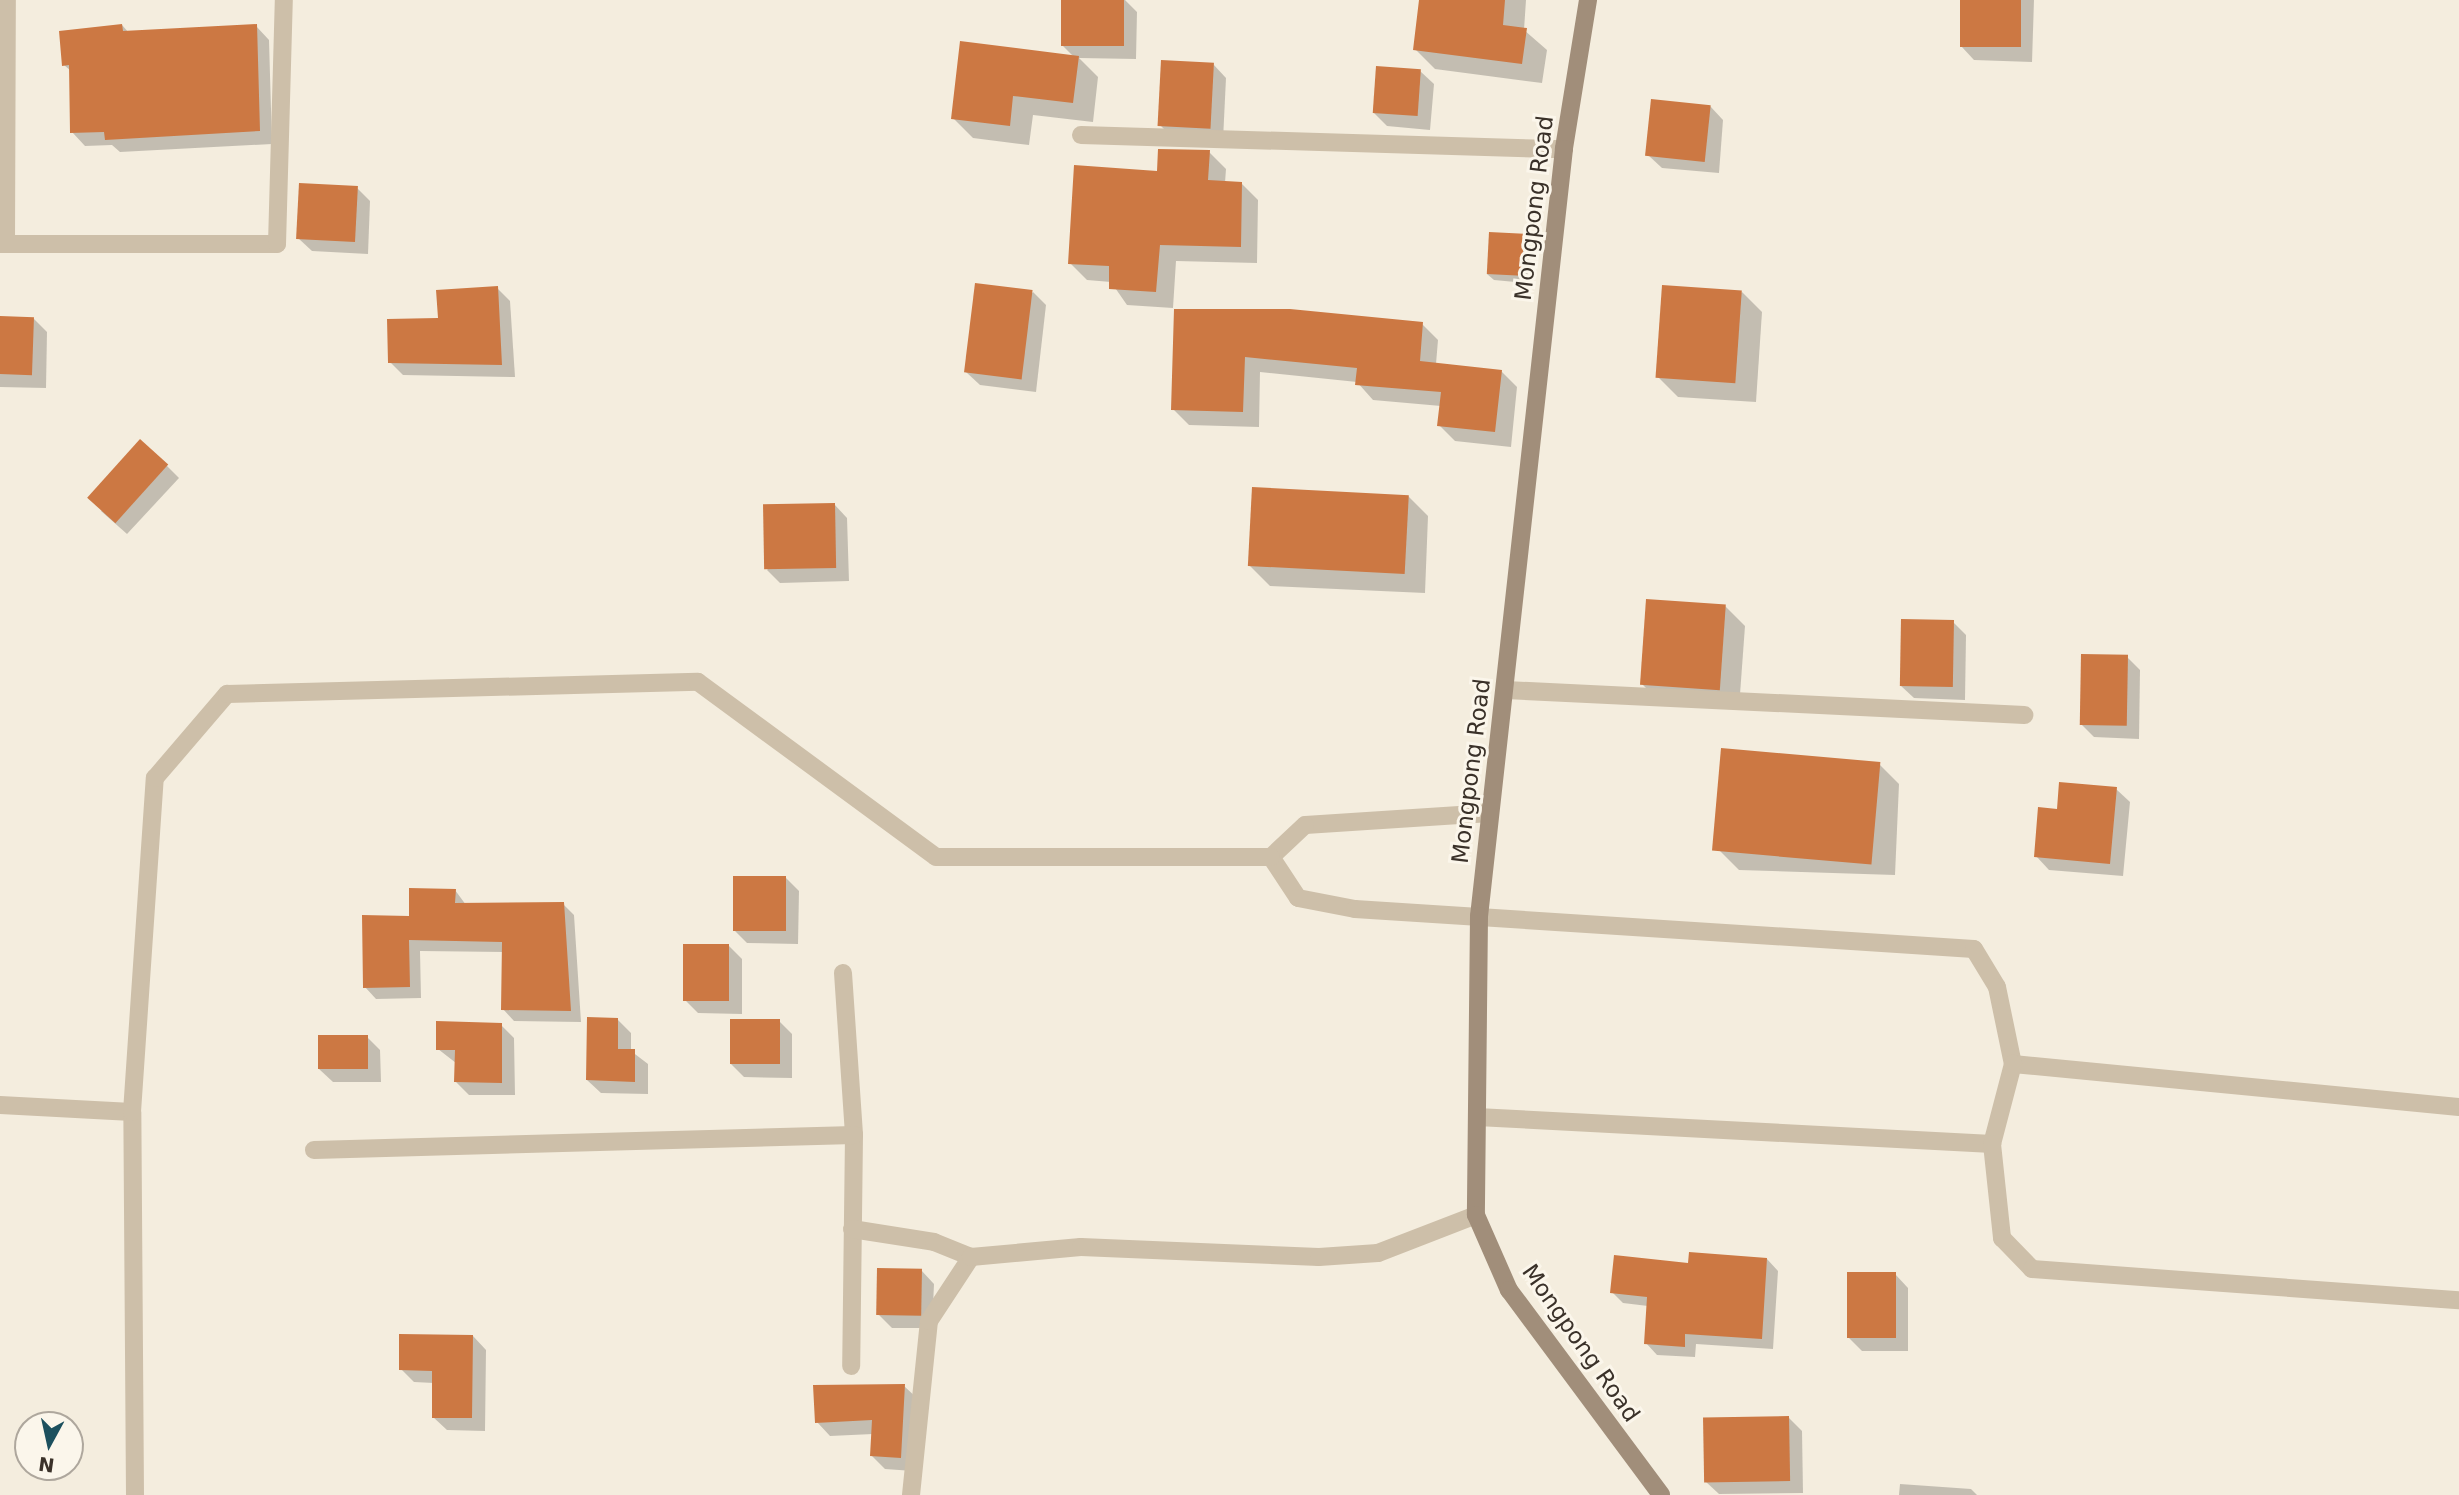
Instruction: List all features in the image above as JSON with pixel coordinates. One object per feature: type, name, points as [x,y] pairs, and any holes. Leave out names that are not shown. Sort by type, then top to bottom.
[{"type":"main road","name":"Mongpong Road","points":[[1588,0],[1564,149],[1479,916],[1476,1215],[1509,1290],[1661,1495]]},
{"type":"street","points":[[7,0],[3,243],[277,243],[284,0]]},
{"type":"street","points":[[1081,135],[1564,149]]},
{"type":"street","points":[[135,1495],[132,1112],[155,778],[226,694],[698,682],[936,857],[1271,857],[1305,825],[1490,813]]},
{"type":"street","points":[[1506,690],[2024,715]]},
{"type":"street","points":[[1271,857],[1298,898],[1479,916],[1974,948],[1997,987],[2013,1064],[1992,1144],[2002,1238],[2032,1269],[2459,1300]]},
{"type":"street","points":[[843,973],[854,1135],[851,1366]]},
{"type":"street","points":[[2013,1064],[2459,1107]]},
{"type":"street","points":[[0,1105],[132,1112]]},
{"type":"street","points":[[1477,1117],[1992,1144]]},
{"type":"street","points":[[314,1150],[854,1135]]},
{"type":"street","points":[[852,1229],[934,1242],[971,1257],[1081,1247],[1319,1257],[1378,1253],[1476,1215]]},
{"type":"street","points":[[911,1495],[929,1321],[971,1257]]},
{"type":"building","points":[[1061,0],[1124,0],[1124,46],[1061,46]]},
{"type":"building","points":[[1419,0],[1505,0],[1503,25],[1527,28],[1522,64],[1413,50]]},
{"type":"building","points":[[1960,0],[2021,0],[2021,47],[1960,47]]},
{"type":"building","points":[[122,24],[123,31],[257,24],[260,131],[105,140],[104,132],[70,133],[69,65],[62,66],[59,31]]},
{"type":"building","points":[[960,41],[1079,56],[1073,103],[1013,96],[1010,126],[951,119]]},
{"type":"building","points":[[1161,60],[1214,63],[1210,129],[1158,126]]},
{"type":"building","points":[[1376,66],[1421,69],[1418,116],[1373,113]]},
{"type":"building","points":[[1651,99],[1711,105],[1705,162],[1645,156]]},
{"type":"building","points":[[1158,149],[1210,150],[1208,180],[1242,182],[1241,247],[1160,245],[1156,292],[1109,289],[1109,266],[1068,264],[1074,165],[1157,171]]},
{"type":"building","points":[[299,183],[358,186],[355,242],[296,239]]},
{"type":"building","points":[[1489,232],[1524,234],[1522,276],[1487,274]]},
{"type":"building","points":[[975,283],[1033,290],[1022,379],[964,372]]},
{"type":"building","points":[[1662,285],[1742,291],[1735,383],[1656,378]]},
{"type":"building","points":[[498,286],[502,365],[388,363],[387,319],[438,318],[436,290]]},
{"type":"building","points":[[1174,309],[1290,309],[1423,322],[1420,361],[1502,370],[1495,432],[1437,426],[1441,392],[1355,385],[1357,368],[1245,357],[1243,412],[1171,410]]},
{"type":"building","points":[[0,316],[34,317],[32,375],[0,374]]},
{"type":"building","points":[[140,439],[168,464],[115,523],[87,498]]},
{"type":"building","points":[[1252,487],[1409,495],[1405,574],[1248,566]]},
{"type":"building","points":[[835,503],[836,568],[764,569],[763,504]]},
{"type":"building","points":[[1646,599],[1726,605],[1720,690],[1640,685]]},
{"type":"building","points":[[1901,619],[1954,620],[1953,687],[1900,686]]},
{"type":"building","points":[[2081,654],[2128,655],[2127,726],[2080,725]]},
{"type":"building","points":[[1721,748],[1880,762],[1871,865],[1712,851]]},
{"type":"building","points":[[2059,782],[2117,787],[2110,864],[2034,857],[2038,807],[2057,809]]},
{"type":"building","points":[[733,876],[786,876],[786,931],[733,931]]},
{"type":"building","points":[[409,888],[456,889],[455,903],[564,902],[571,1011],[501,1010],[502,942],[409,940],[410,987],[363,988],[362,915],[409,916]]},
{"type":"building","points":[[683,944],[729,944],[729,1001],[683,1001]]},
{"type":"building","points":[[587,1017],[618,1018],[618,1049],[635,1049],[635,1082],[586,1080]]},
{"type":"building","points":[[730,1019],[780,1019],[780,1064],[730,1064]]},
{"type":"building","points":[[436,1021],[502,1023],[502,1083],[454,1082],[455,1050],[436,1050]]},
{"type":"building","points":[[318,1035],[368,1035],[368,1069],[318,1069]]},
{"type":"building","points":[[1689,1252],[1767,1258],[1762,1339],[1685,1334],[1685,1347],[1644,1344],[1647,1297],[1610,1293],[1614,1255],[1688,1263]]},
{"type":"building","points":[[877,1268],[922,1269],[921,1316],[876,1315]]},
{"type":"building","points":[[1847,1272],[1896,1272],[1896,1338],[1847,1338]]},
{"type":"building","points":[[399,1334],[473,1335],[472,1418],[432,1418],[432,1371],[399,1370]]},
{"type":"building","points":[[905,1384],[901,1458],[870,1456],[872,1420],[815,1423],[813,1385]]},
{"type":"building","points":[[1789,1416],[1790,1481],[1704,1482],[1703,1418]]}]
